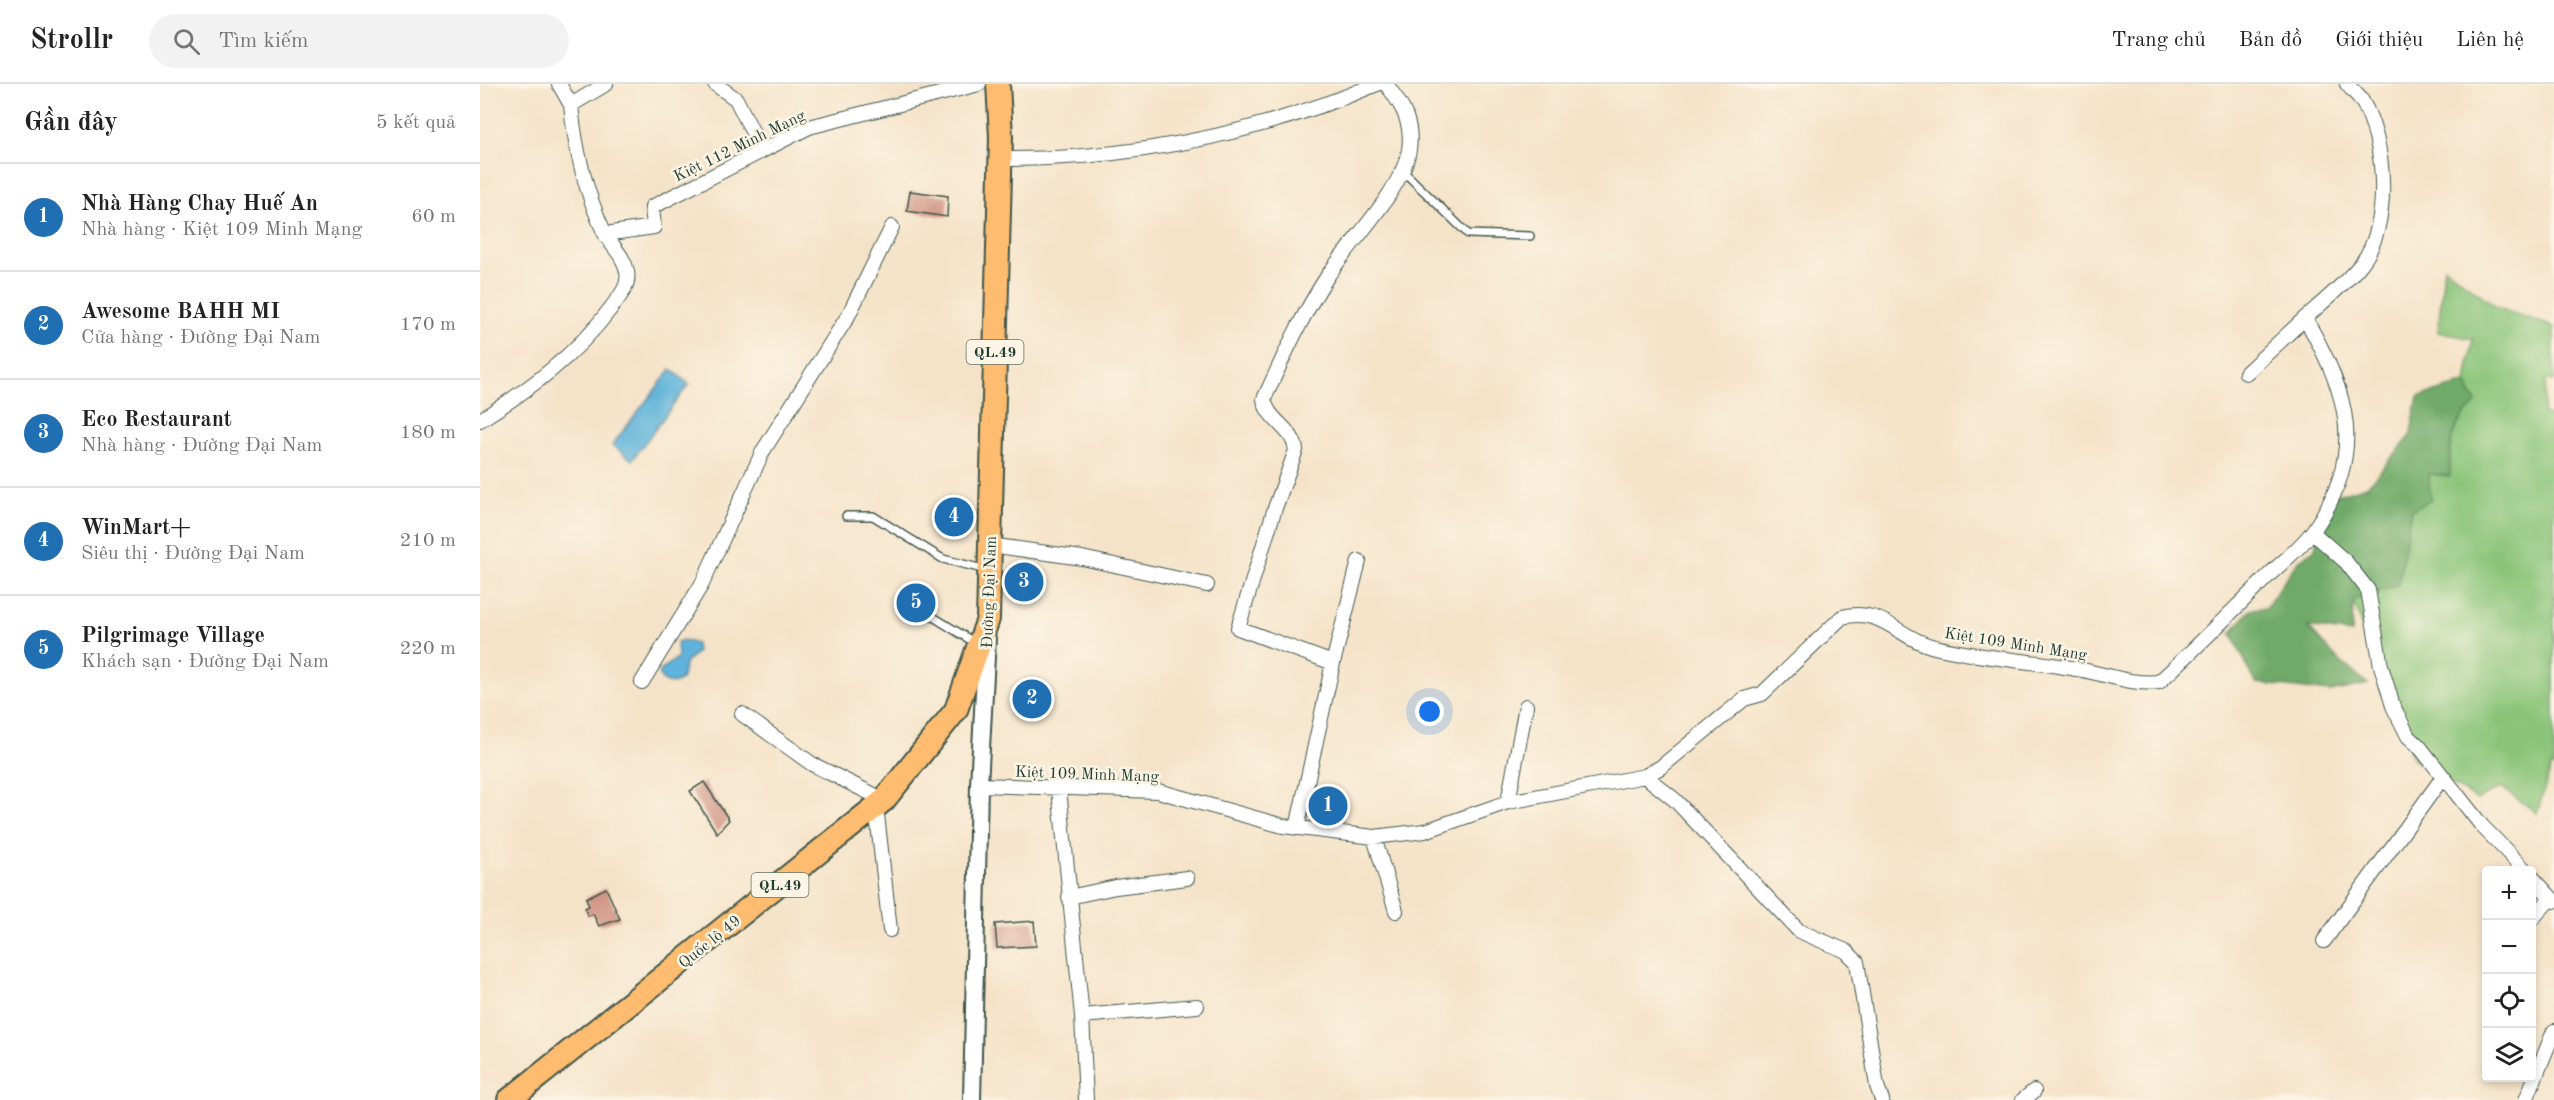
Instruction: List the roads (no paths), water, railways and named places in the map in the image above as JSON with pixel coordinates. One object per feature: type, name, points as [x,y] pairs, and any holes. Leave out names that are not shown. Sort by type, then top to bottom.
[{"type":"highway","name":"Đường Đại Nam","points":[[988,619],[1000,159],[998,84]]},
{"type":"highway","name":"Quốc lộ 49","points":[[508,1100],[880,803],[956,710],[988,619]]},
{"type":"street","points":[[480,420],[514,399],[564,361],[591,336],[626,286],[627,272],[621,255],[605,234],[574,139],[571,105],[559,84]]},
{"type":"street","points":[[571,105],[606,84]]},
{"type":"street","points":[[715,84],[736,99],[762,151]]},
{"type":"street","name":"Kiệt 112 Minh Mạng","points":[[605,234],[654,227],[652,207],[809,127],[979,84]]},
{"type":"street","points":[[1000,159],[1048,160],[1108,155],[1209,138],[1304,113],[1377,84]]},
{"type":"street","points":[[1333,663],[1238,628],[1274,511],[1296,450],[1295,442],[1265,407],[1263,399],[1327,276],[1377,209],[1402,170],[1409,150],[1410,127],[1398,100],[1386,84]]},
{"type":"street","points":[[2246,373],[2362,263],[2376,232],[2383,200],[2379,150],[2372,124],[2362,101],[2347,84]]},
{"type":"street","points":[[642,682],[702,584],[763,451],[848,316],[892,227]]},
{"type":"street","name":"Kiệt 109 Minh Mạng","points":[[979,785],[1158,791],[1298,828],[1374,837],[1425,831],[1508,802],[1645,776],[1661,768],[1744,699],[1762,694],[1842,617],[1858,614],[1875,617],[1917,641],[1940,648],[2000,660],[2081,670],[2133,682],[2159,682],[2312,532],[2338,487],[2347,454],[2346,420],[2328,358],[2306,318]]},
{"type":"street","points":[[2312,532],[2346,562],[2368,590],[2381,666],[2393,706],[2408,736],[2482,826],[2521,866]]},
{"type":"street","points":[[990,545],[1082,558],[1207,585]]},
{"type":"street","points":[[1298,828],[1333,663],[1359,561]]},
{"type":"street","name":"Đường Đại Nam","points":[[972,1100],[979,785],[988,619]]},
{"type":"street","points":[[1508,802],[1526,706]]},
{"type":"street","points":[[742,714],[812,764],[880,803],[890,930]]},
{"type":"street","points":[[1645,776],[1675,800],[1799,931],[1846,951],[1857,962],[1877,1086],[1882,1100]]},
{"type":"street","points":[[2324,941],[2443,777]]},
{"type":"street","points":[[1059,789],[1082,1016],[1086,1100]]},
{"type":"street","points":[[1374,837],[1396,911]]},
{"type":"street","points":[[1069,897],[1116,887],[1187,878]]},
{"type":"street","points":[[2536,881],[2552,899],[2536,915]]},
{"type":"street","points":[[1082,1016],[1197,1006]]},
{"type":"street","points":[[2526,1100],[2549,1057],[2554,1030]]},
{"type":"lane","points":[[1402,170],[1468,234],[1530,236]]},
{"type":"lane","points":[[846,516],[873,516],[943,559],[989,571]]},
{"type":"lane","points":[[922,610],[979,645]]},
{"type":"water","points":[[671,369],[689,384],[632,460],[612,445]]},
{"type":"water","points":[[683,640],[696,644],[697,652],[686,662],[681,680],[668,683],[661,679],[659,672],[678,657],[677,642]]},
{"type":"place","name":"WinMart+","points":[[954,517]]},
{"type":"place","name":"Eco Restaurant","points":[[1024,582]]},
{"type":"place","name":"Pilgrimage Village","points":[[916,603]]},
{"type":"place","name":"Awesome BAHH MI","points":[[1032,699]]},
{"type":"place","name":"Nhà Hàng Chay Huế An","points":[[1328,806]]}]
